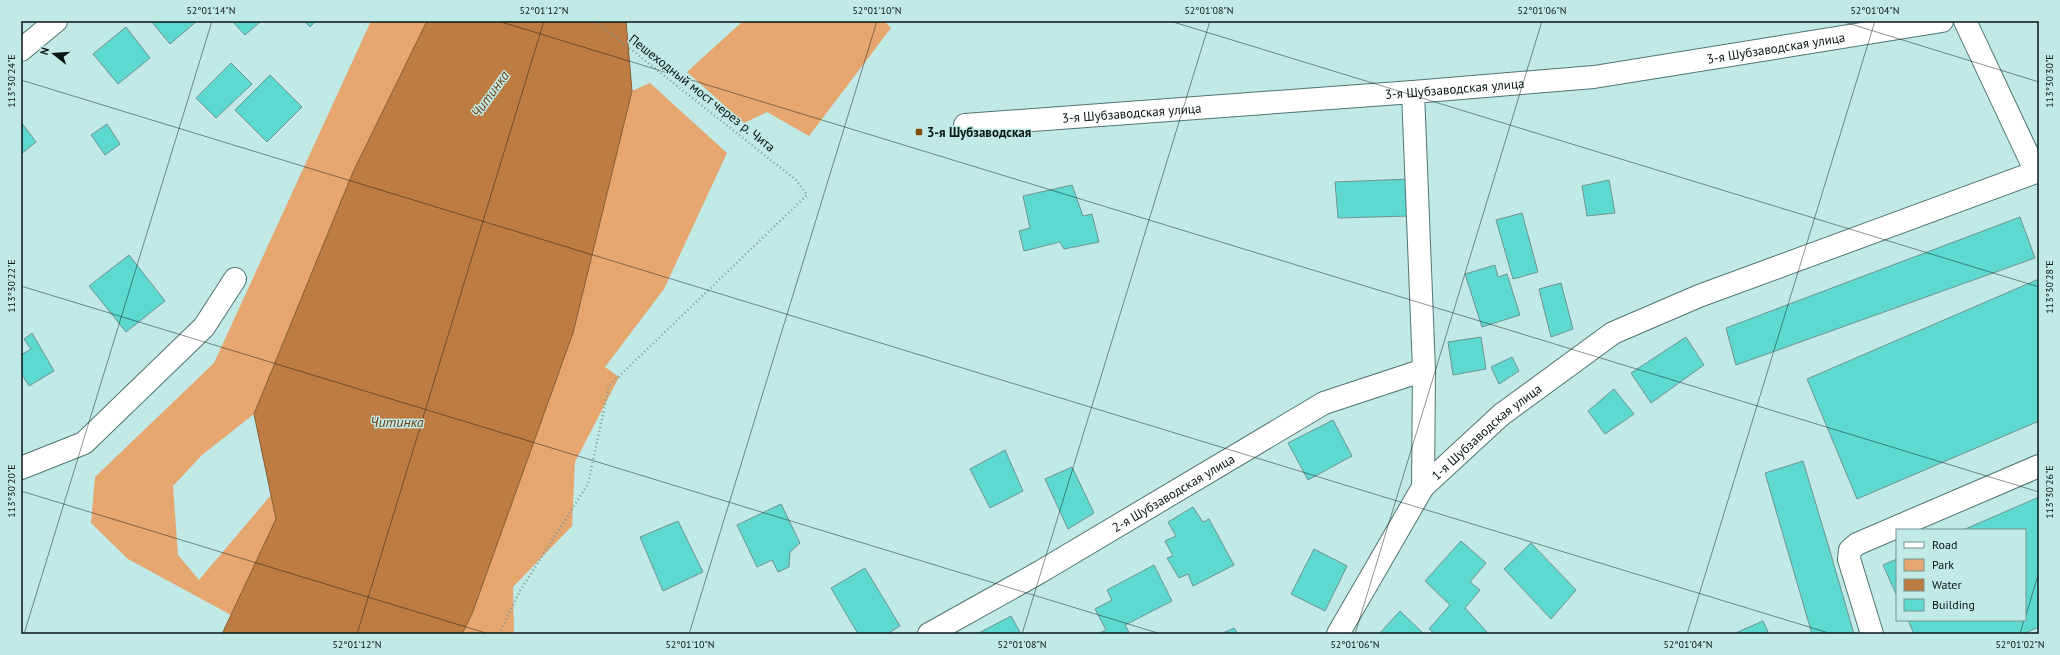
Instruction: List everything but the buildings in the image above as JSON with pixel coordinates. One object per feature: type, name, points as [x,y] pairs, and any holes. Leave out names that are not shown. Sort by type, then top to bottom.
[{"type":"street","points":[[21,50],[56,21]]},
{"type":"street","name":"3-я Шубзаводская улица","points":[[965,125],[1594,77],[1942,21]]},
{"type":"street","points":[[1965,21],[2038,172]]},
{"type":"street","points":[[1413,92],[1424,370],[1423,487]]},
{"type":"street","name":"1-я Шубзаводская улица","points":[[1338,634],[1423,487],[1501,414],[1613,333],[1699,296],[2038,172]]},
{"type":"street","points":[[21,468],[84,443],[204,328],[235,279]]},
{"type":"street","name":"2-я Шубзаводская улица","points":[[929,634],[1040,572],[1324,403],[1424,370]]},
{"type":"street","points":[[1872,634],[1849,559],[1850,550],[1857,544],[2039,466]]},
{"type":"path","name":"Пешеходный мост через р. Чита","points":[[499,634],[520,591],[588,484],[609,386],[807,195],[796,180],[595,21]]},
{"type":"green space","points":[[371,21],[427,21],[353,172],[254,414],[202,455],[173,486],[178,555],[199,580],[271,495],[276,519],[231,615],[128,559],[91,523],[95,477],[214,363]]},
{"type":"green space","points":[[743,21],[884,21],[891,28],[809,136],[767,112],[744,123],[687,72]]},
{"type":"green space","points":[[650,83],[727,153],[664,289],[605,367],[619,377],[575,462],[572,526],[513,587],[514,634],[462,634],[472,614],[573,333],[632,91]]},
{"type":"water","name":"Читинка","points":[[427,21],[626,21],[632,91],[573,333],[472,614],[462,634],[222,634],[276,519],[254,414],[353,172]]},
{"type":"place","name":"3-я Шубзаводская","points":[[919,132]]}]
